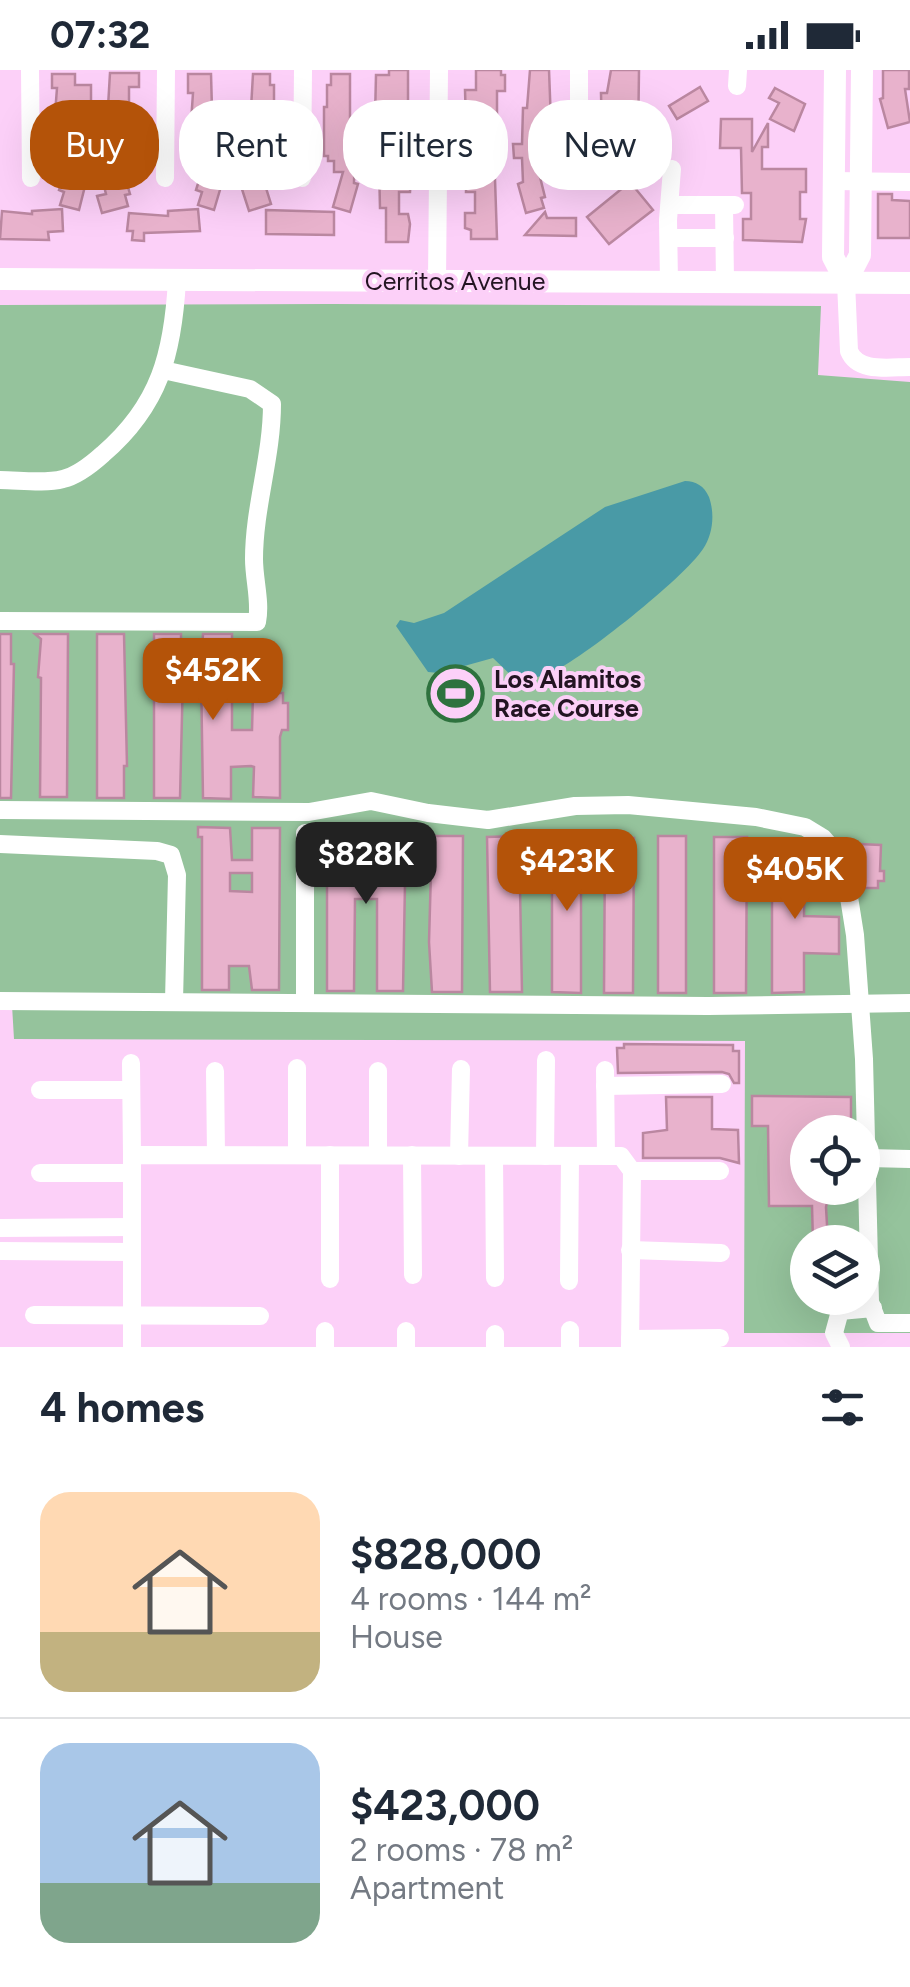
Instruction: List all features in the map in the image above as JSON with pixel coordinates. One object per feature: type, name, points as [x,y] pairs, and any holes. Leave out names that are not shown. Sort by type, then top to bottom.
[{"type":"main road","points":[[835,70],[833,257],[846,282]]},
{"type":"main road","points":[[846,282],[860,255],[862,70]]},
{"type":"main road","name":"Cerritos Avenue","points":[[0,279],[910,283]]},
{"type":"street","points":[[30,70],[30,100]]},
{"type":"street","points":[[165,178],[166,70]]},
{"type":"street","points":[[302,70],[302,100]]},
{"type":"street","points":[[437,281],[439,70]]},
{"type":"street","points":[[579,70],[579,100]]},
{"type":"street","points":[[834,180],[910,182]]},
{"type":"street","points":[[669,282],[672,190]]},
{"type":"street","points":[[672,205],[730,205],[725,238],[726,282]]},
{"type":"street","points":[[668,238],[725,238]]},
{"type":"street","points":[[0,480],[64,479],[98,458],[128,432],[145,409],[163,370],[174,332],[177,280]]},
{"type":"street","points":[[846,282],[849,351],[853,360],[862,366],[910,367]]},
{"type":"street","points":[[0,622],[257,622],[254,559],[272,438],[272,404],[250,389],[163,370]]},
{"type":"street","points":[[0,810],[309,812],[372,801],[488,820],[575,806],[628,806],[787,822],[823,838],[837,854],[848,891],[861,1003],[866,1115]]},
{"type":"street","points":[[305,833],[305,1003]]},
{"type":"street","points":[[0,844],[157,851],[171,855],[177,875],[174,1002]]},
{"type":"street","points":[[0,1001],[708,1006],[910,1003]]},
{"type":"street","points":[[546,1060],[546,1156]]},
{"type":"street","points":[[131,1064],[132,1347]]},
{"type":"street","points":[[297,1068],[297,1155]]},
{"type":"street","points":[[459,1156],[461,1069]]},
{"type":"street","points":[[215,1071],[216,1155]]},
{"type":"street","points":[[378,1071],[378,1156]]},
{"type":"street","points":[[606,1156],[605,1078],[722,1084]]},
{"type":"street","points":[[40,1090],[131,1090]]},
{"type":"street","points":[[40,1173],[216,1155],[621,1156],[632,1171],[630,1343],[720,1338]]},
{"type":"street","points":[[330,1155],[330,1279]]},
{"type":"street","points":[[412,1156],[413,1275]]},
{"type":"street","points":[[494,1156],[495,1278]]},
{"type":"street","points":[[570,1156],[570,1281]]},
{"type":"street","points":[[880,1158],[910,1158]]},
{"type":"street","points":[[632,1171],[720,1171]]},
{"type":"street","points":[[0,1228],[132,1227]]},
{"type":"street","points":[[630,1250],[721,1253]]},
{"type":"street","points":[[0,1251],[132,1252]]},
{"type":"street","points":[[34,1315],[260,1316]]},
{"type":"street","points":[[839,1315],[834,1333],[841,1347]]},
{"type":"street","points":[[875,1315],[878,1322],[910,1323]]},
{"type":"shaded area","name":"Los Alamitos Race Course","points":[[0,305],[821,306],[818,375],[910,382],[910,1333],[744,1333],[745,1041],[14,1039],[12,1005],[0,1005]]},
{"type":"shaded area","points":[[685,481],[702,487],[711,504],[711,530],[703,549],[632,617],[551,673],[513,677],[493,658],[439,673],[428,672],[396,626],[400,620],[414,623],[444,613],[605,507]]},
{"type":"building","points":[[389,70],[408,70],[408,100],[375,100],[376,75],[389,75]]},
{"type":"building","points":[[476,70],[501,70],[501,75],[505,75],[505,91],[497,91],[497,100],[465,100],[465,90],[476,90]]},
{"type":"building","points":[[530,70],[549,70],[550,100],[528,100],[528,190],[543,190],[544,208],[526,213],[518,184],[523,182],[522,158],[514,158],[513,144],[522,144],[523,108],[527,108]]},
{"type":"building","points":[[611,70],[639,70],[639,100],[601,100],[601,93],[607,93]]},
{"type":"building","points":[[883,70],[909,70],[909,89],[905,89],[910,122],[888,128],[880,99]]},
{"type":"building","points":[[110,73],[139,73],[139,87],[129,87],[129,100],[108,100]]},
{"type":"building","points":[[52,74],[75,74],[75,85],[91,85],[91,100],[56,100],[57,88],[52,88]]},
{"type":"building","points":[[188,74],[211,74],[212,100],[193,100],[193,93],[188,93]]},
{"type":"building","points":[[253,74],[270,74],[274,100],[251,100]]},
{"type":"building","points":[[331,74],[350,74],[350,100],[343,100],[343,172],[334,172],[334,161],[324,156],[324,107],[327,85],[331,85]]},
{"type":"building","points":[[700,87],[708,101],[677,119],[672,104]]},
{"type":"building","points":[[775,88],[805,104],[794,131],[770,119],[779,103],[769,98]]},
{"type":"building","points":[[721,119],[752,119],[752,152],[768,123],[768,147],[762,147],[762,169],[806,169],[806,192],[800,192],[800,219],[806,219],[802,242],[743,240],[743,219],[751,219],[751,193],[742,193],[741,148],[720,148]]},
{"type":"building","points":[[343,172],[343,190],[356,190],[350,212],[333,207]]},
{"type":"building","points":[[59,190],[84,190],[79,210],[60,205],[64,192]]},
{"type":"building","points":[[105,190],[129,190],[130,194],[125,195],[128,206],[102,213],[97,196],[106,194]]},
{"type":"building","points":[[196,190],[220,190],[214,210],[198,205],[202,192]]},
{"type":"building","points":[[242,190],[267,190],[271,204],[249,211]]},
{"type":"building","points":[[380,190],[410,190],[399,192],[399,214],[408,214],[410,224],[408,242],[386,242],[386,208],[380,208]]},
{"type":"building","points":[[495,190],[497,239],[471,239],[471,230],[465,228],[465,213],[475,213],[475,192],[466,192]]},
{"type":"building","points":[[620,190],[637,190],[653,210],[609,244],[587,217]]},
{"type":"building","points":[[878,194],[910,201],[910,238],[878,238]]},
{"type":"building","points":[[62,209],[63,231],[48,232],[49,240],[0,239],[2,211],[32,214]]},
{"type":"building","points":[[198,209],[200,231],[144,233],[144,241],[132,240],[133,231],[127,231],[129,213],[168,216],[168,211]]},
{"type":"building","points":[[266,210],[334,212],[334,235],[266,234]]},
{"type":"building","points":[[545,212],[547,218],[576,218],[576,236],[525,235]]},
{"type":"building","points":[[0,634],[11,634],[14,664],[11,798],[0,798]]},
{"type":"building","points":[[35,634],[68,634],[67,797],[40,797],[41,639]]},
{"type":"building","points":[[97,634],[124,634],[124,798],[97,798]]},
{"type":"building","points":[[154,634],[181,634],[181,665],[201,665],[203,634],[232,634],[232,730],[252,730],[253,693],[283,693],[283,703],[288,703],[288,730],[282,730],[280,737],[280,798],[253,797],[251,766],[231,767],[231,799],[203,798],[201,675],[183,675],[180,798],[154,798]]},
{"type":"building","points":[[198,827],[230,828],[232,860],[252,860],[252,828],[280,828],[279,990],[252,990],[249,966],[229,966],[229,990],[202,990],[202,837],[198,837]],"holes":[[[230,873],[252,873],[252,892],[230,891]]]},
{"type":"building","points":[[327,830],[356,830],[355,859],[377,859],[377,830],[406,830],[403,991],[377,991],[377,899],[355,899],[354,991],[327,991]]},
{"type":"building","points":[[432,836],[463,836],[462,992],[432,992]]},
{"type":"building","points":[[519,836],[522,992],[490,992],[487,837]]},
{"type":"building","points":[[552,836],[581,836],[581,993],[552,992]]},
{"type":"building","points":[[658,836],[686,836],[686,993],[658,993]]},
{"type":"building","points":[[605,837],[634,838],[633,993],[604,993]]},
{"type":"building","points":[[714,837],[747,837],[746,993],[714,993]]},
{"type":"building","points":[[772,844],[805,844],[804,916],[839,917],[839,954],[804,953],[804,992],[772,993]]},
{"type":"building","points":[[859,844],[881,845],[880,871],[884,871],[884,881],[878,881],[878,888],[860,888]]},
{"type":"building","points":[[624,1044],[733,1045],[733,1051],[739,1051],[739,1083],[722,1072],[618,1073],[617,1048],[624,1048]]},
{"type":"building","points":[[752,1096],[851,1097],[851,1115],[790,1115],[790,1205],[826,1205],[827,1225],[813,1225],[812,1206],[769,1206],[768,1126],[752,1126]]},
{"type":"building","points":[[666,1097],[712,1097],[712,1129],[738,1130],[739,1163],[720,1158],[643,1158],[643,1133],[667,1130]]},
{"type":"place","name":"Los Alamitos Race Course","points":[[455,693]]}]
